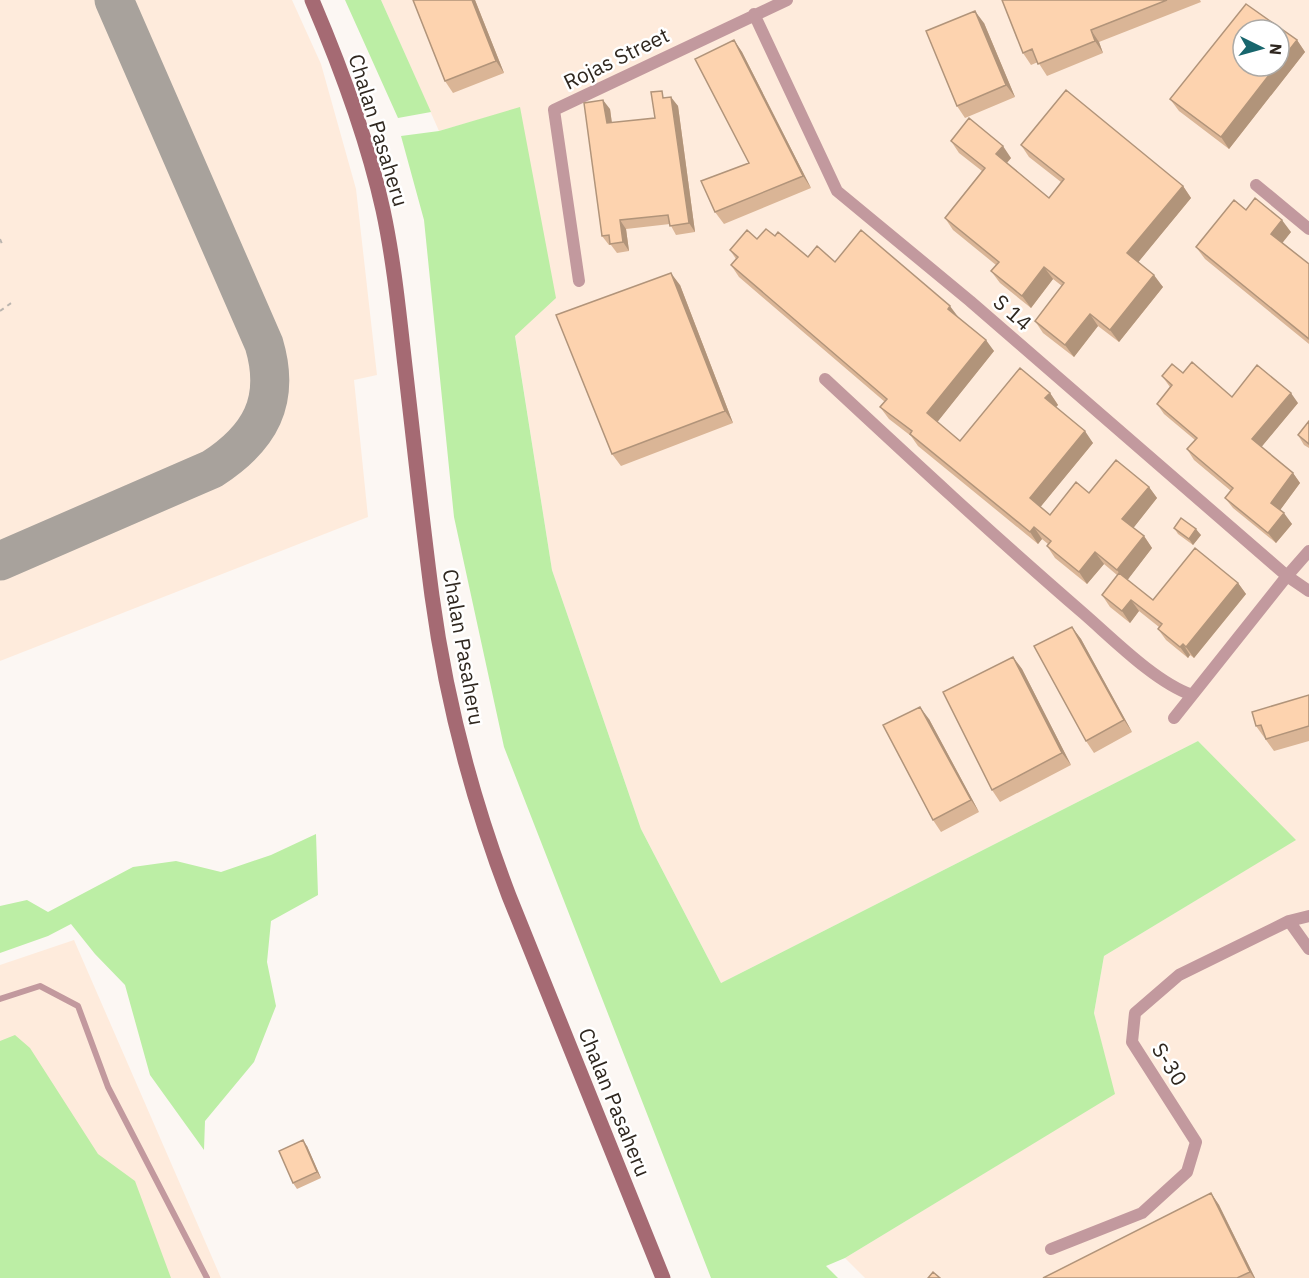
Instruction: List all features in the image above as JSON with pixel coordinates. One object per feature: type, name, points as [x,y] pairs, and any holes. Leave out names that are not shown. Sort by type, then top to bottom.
[{"type":"main road","name":"Chalan Pasaheru","points":[[312,0],[355,109],[374,172],[383,213],[399,311],[438,637],[465,767],[493,855],[663,1278]]},
{"type":"street","name":"Rojas Street","points":[[579,281],[554,110],[787,0]]},
{"type":"street","name":"S 14","points":[[754,14],[837,191],[970,301],[1287,576],[1309,591]]},
{"type":"street","points":[[1256,185],[1309,229]]},
{"type":"street","points":[[825,379],[1011,550],[1134,657],[1178,690],[1192,695]]},
{"type":"street","points":[[1174,718],[1309,551]]},
{"type":"street","name":"S-30","points":[[1051,1249],[1142,1213],[1187,1172],[1196,1142],[1132,1042],[1135,1013],[1179,975],[1289,921],[1309,916]]},
{"type":"street","points":[[1289,921],[1309,948]]},
{"type":"lane","points":[[0,999],[40,986],[78,1006],[108,1087],[207,1278]]},
{"type":"path","points":[[0,238],[2,244],[0,245]]},
{"type":"path","points":[[0,311],[14,301]]},
{"type":"shaded area","points":[[0,0],[292,0],[321,64],[356,189],[377,375],[354,380],[368,517],[0,661]]},
{"type":"shaded area","points":[[381,0],[1309,0],[1309,1278],[865,1278],[845,1258],[1114,1094],[1094,1013],[1104,956],[1295,840],[1198,741],[721,983],[641,829],[552,570],[515,335],[520,108],[439,131]]},
{"type":"shaded area","points":[[74,940],[221,1278],[0,1278],[0,965]]},
{"type":"green space","points":[[345,0],[381,0],[431,112],[398,118]]},
{"type":"green space","points":[[520,107],[556,298],[515,336],[552,570],[641,829],[721,983],[1198,741],[1296,840],[1104,956],[1094,1013],[1115,1094],[845,1258],[826,1266],[838,1278],[711,1278],[504,747],[454,517],[424,220],[401,136],[439,131]]},
{"type":"green space","points":[[316,834],[318,895],[271,921],[267,962],[276,1006],[254,1062],[205,1121],[204,1150],[150,1075],[125,985],[95,954],[71,924],[48,936],[0,953],[0,906],[27,900],[48,912],[133,867],[176,861],[221,872],[271,855]]},
{"type":"green space","points":[[15,1035],[30,1048],[98,1154],[135,1181],[171,1278],[0,1278],[0,1041]]},
{"type":"building","points":[[413,0],[472,0],[496,61],[445,81]]},
{"type":"building","points":[[1002,0],[1167,0],[1091,30],[1095,41],[1038,64],[1032,49],[1023,53]]},
{"type":"building","points":[[1246,4],[1266,18],[1235,18]]},
{"type":"building","points":[[975,11],[1006,85],[957,106],[926,31]]},
{"type":"building","points":[[1231,23],[1231,78],[1267,78],[1221,137],[1170,99]]},
{"type":"building","points":[[1291,36],[1297,40],[1291,48]]},
{"type":"building","points":[[734,40],[803,176],[715,212],[701,181],[749,163],[695,59]]},
{"type":"building","points":[[1066,90],[1183,186],[1127,253],[1154,275],[1110,330],[1090,314],[1065,345],[1035,321],[1064,283],[1044,267],[1022,296],[991,271],[999,262],[945,218],[985,168],[951,141],[969,118],[1003,146],[996,154],[1049,198],[1064,179],[1021,145]]},
{"type":"building","points":[[662,91],[663,98],[671,97],[689,223],[670,226],[668,215],[620,220],[623,242],[610,244],[609,235],[602,236],[584,103],[603,100],[607,123],[655,118],[651,92]]},
{"type":"building","points":[[1255,198],[1282,220],[1271,234],[1309,264],[1309,339],[1196,247],[1234,200],[1246,210]]},
{"type":"building","points":[[766,229],[775,236],[778,232],[808,257],[817,246],[835,262],[861,230],[950,306],[948,309],[986,340],[927,413],[960,441],[1020,368],[1050,393],[1045,398],[1085,431],[1030,498],[1050,515],[1076,482],[1089,493],[1116,460],[1149,487],[1122,519],[1144,536],[1117,570],[1095,552],[1079,572],[1047,546],[1051,541],[1034,527],[1030,532],[910,434],[912,431],[880,407],[887,399],[731,265],[738,257],[730,250],[747,230],[757,239]]},
{"type":"building","points":[[671,273],[725,411],[612,454],[556,315]]},
{"type":"building","points":[[1192,362],[1232,397],[1257,365],[1291,393],[1252,439],[1293,473],[1271,503],[1284,513],[1268,533],[1225,498],[1233,488],[1187,449],[1197,438],[1157,404],[1172,385],[1162,376],[1172,364],[1183,373]]},
{"type":"building","points":[[1309,421],[1309,444],[1298,435]]},
{"type":"building","points":[[1181,518],[1196,529],[1189,539],[1174,528]]},
{"type":"building","points":[[1195,548],[1238,583],[1186,647],[1183,644],[1180,647],[1158,629],[1162,624],[1131,600],[1122,611],[1102,595],[1119,573],[1153,600]]},
{"type":"building","points":[[1072,627],[1124,720],[1086,741],[1034,646]]},
{"type":"building","points":[[1013,657],[1062,753],[992,790],[943,692]]},
{"type":"building","points":[[1309,695],[1309,726],[1266,739],[1261,725],[1256,726],[1252,712]]},
{"type":"building","points":[[920,707],[971,800],[933,820],[883,725]]},
{"type":"building","points":[[303,1140],[317,1172],[293,1183],[279,1151]]},
{"type":"building","points":[[1211,1193],[1250,1272],[1237,1278],[1043,1278]]},
{"type":"building","points":[[933,1272],[940,1278],[928,1278]]},
{"type":"taxiway","points":[[0,561],[212,469],[229,457],[254,431],[268,400],[269,364],[264,344],[114,0]]}]
